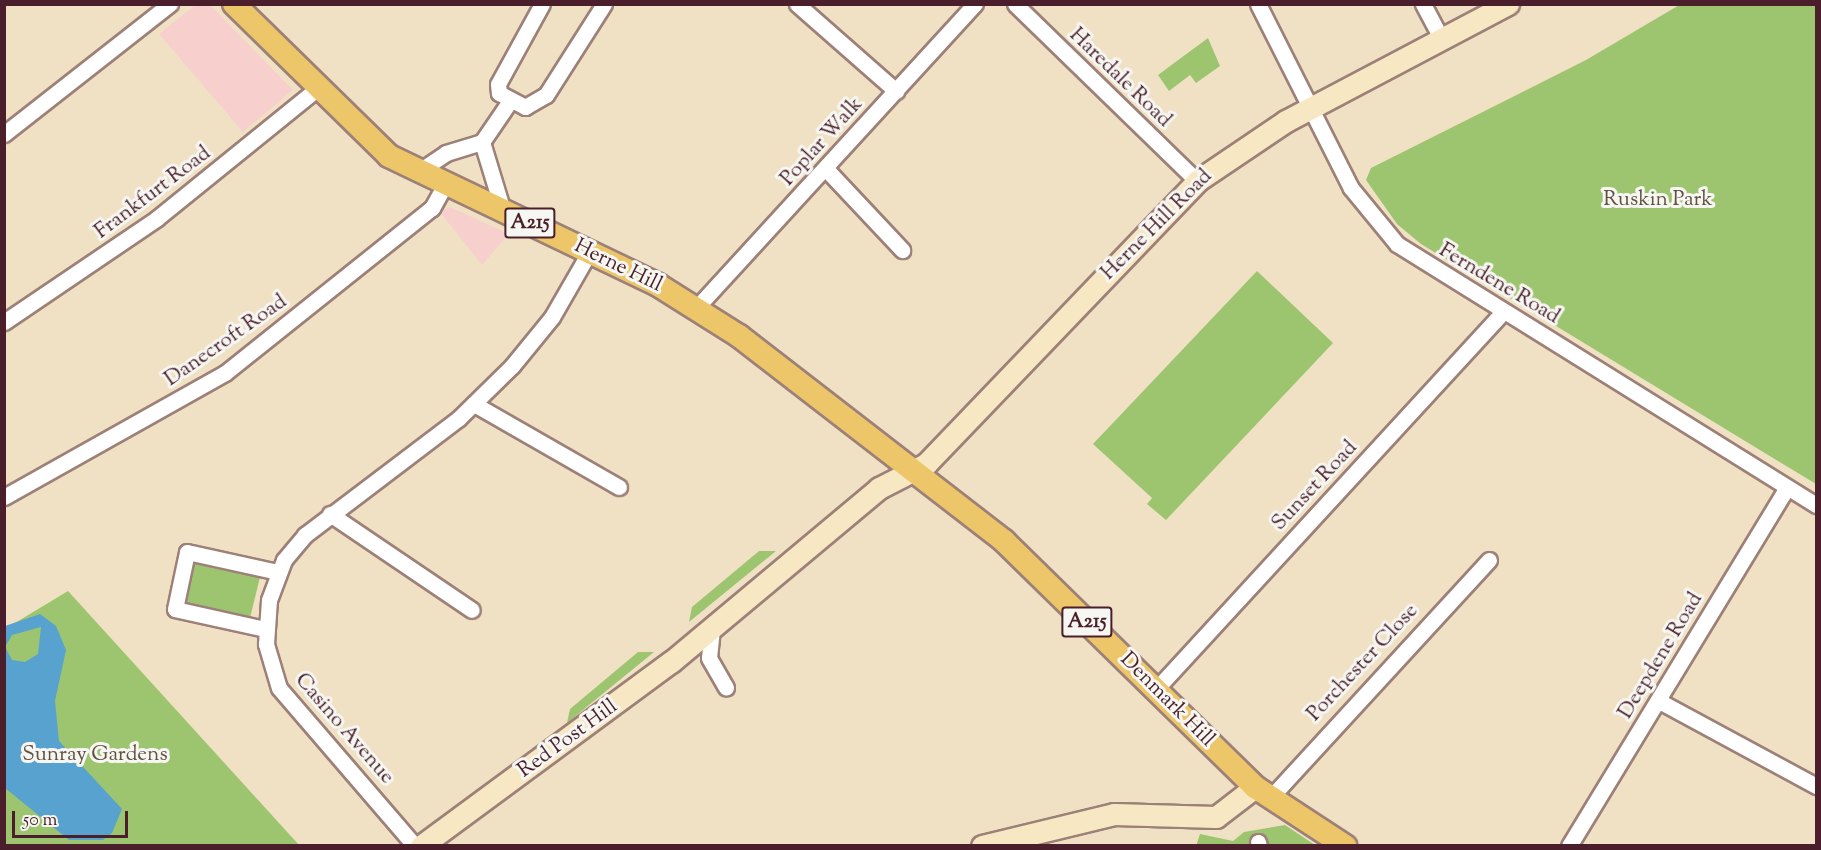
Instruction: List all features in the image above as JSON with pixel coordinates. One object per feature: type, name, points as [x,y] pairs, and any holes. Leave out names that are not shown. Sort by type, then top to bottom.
[{"type":"main road","name":"Herne Hill","points":[[234,4],[373,143],[418,172],[445,186],[590,251],[698,306],[916,472]]},
{"type":"main road","name":"Denmark Hill","points":[[916,472],[1004,541],[1158,687],[1263,792],[1345,846]]},
{"type":"street","points":[[4,134],[171,4]]},
{"type":"street","points":[[542,4],[498,84],[499,93],[510,101],[525,107],[542,100],[604,4]]},
{"type":"street","points":[[797,4],[896,91]]},
{"type":"street","name":"Poplar Walk","points":[[698,306],[827,170],[975,4]]},
{"type":"street","name":"Haredale Road","points":[[1015,4],[1197,181]]},
{"type":"street","name":"Ferndene Road","points":[[1258,4],[1361,205],[1380,228],[1420,261],[1816,505]]},
{"type":"street","points":[[1423,4],[1442,39]]},
{"type":"street","name":"Herne Hill Road","points":[[916,472],[1197,181],[1310,107],[1508,4]]},
{"type":"street","name":"Frankfurt Road","points":[[4,322],[156,219],[318,88]]},
{"type":"street","points":[[418,172],[446,153],[482,142],[510,101]]},
{"type":"street","points":[[482,142],[503,211]]},
{"type":"street","points":[[827,170],[902,250]]},
{"type":"street","name":"Danecroft Road","points":[[4,497],[225,373],[432,208],[445,186]]},
{"type":"street","name":"Casino Avenue","points":[[415,846],[284,697],[270,668],[265,629],[278,573],[296,543],[330,514],[474,404],[542,332],[590,251]]},
{"type":"street","name":"Sunset Road","points":[[1158,687],[1503,312]]},
{"type":"street","points":[[474,404],[619,487]]},
{"type":"street","name":"Red Post Hill","points":[[421,846],[712,629],[879,488],[916,472]]},
{"type":"street","name":"Deepdene Road","points":[[1569,846],[1787,488]]},
{"type":"street","points":[[330,514],[472,610]]},
{"type":"street","points":[[265,629],[175,609],[188,552],[278,573]]},
{"type":"street","name":"Porchester Close","points":[[1263,792],[1490,560]]},
{"type":"street","points":[[712,629],[709,658],[726,688]]},
{"type":"street","points":[[1659,700],[1816,786]]},
{"type":"street","points":[[982,846],[1114,814],[1216,817],[1263,792]]},
{"type":"shaded area","points":[[195,5],[210,5],[293,90],[243,132],[159,34]]},
{"type":"shaded area","points":[[450,207],[509,234],[482,265],[439,211]]},
{"type":"green space","name":"Ruskin Park","points":[[1681,4],[1816,5],[1816,484],[1421,244],[1397,224],[1366,180],[1371,168],[1586,60]]},
{"type":"green space","points":[[1208,38],[1220,66],[1196,83],[1190,75],[1169,91],[1158,75]]},
{"type":"green space","points":[[1257,271],[1333,343],[1166,520],[1147,504],[1152,498],[1093,444]]},
{"type":"green space","points":[[759,551],[776,551],[689,622],[692,607]]},
{"type":"green space","points":[[191,556],[261,573],[250,618],[181,605]]},
{"type":"green space","name":"Sunray Gardens","points":[[68,591],[299,845],[5,846],[5,629]]},
{"type":"green space","points":[[638,652],[654,652],[567,723],[570,709]]},
{"type":"green space","points":[[1285,825],[1315,845],[1196,846],[1200,834],[1233,841],[1244,832]]},
{"type":"water","points":[[40,614],[56,626],[66,650],[55,701],[59,741],[122,809],[112,833],[103,840],[69,840],[5,788],[5,647],[5,626]],"holes":[[[41,627],[38,654],[25,662],[12,660],[5,647],[12,635]]]}]
